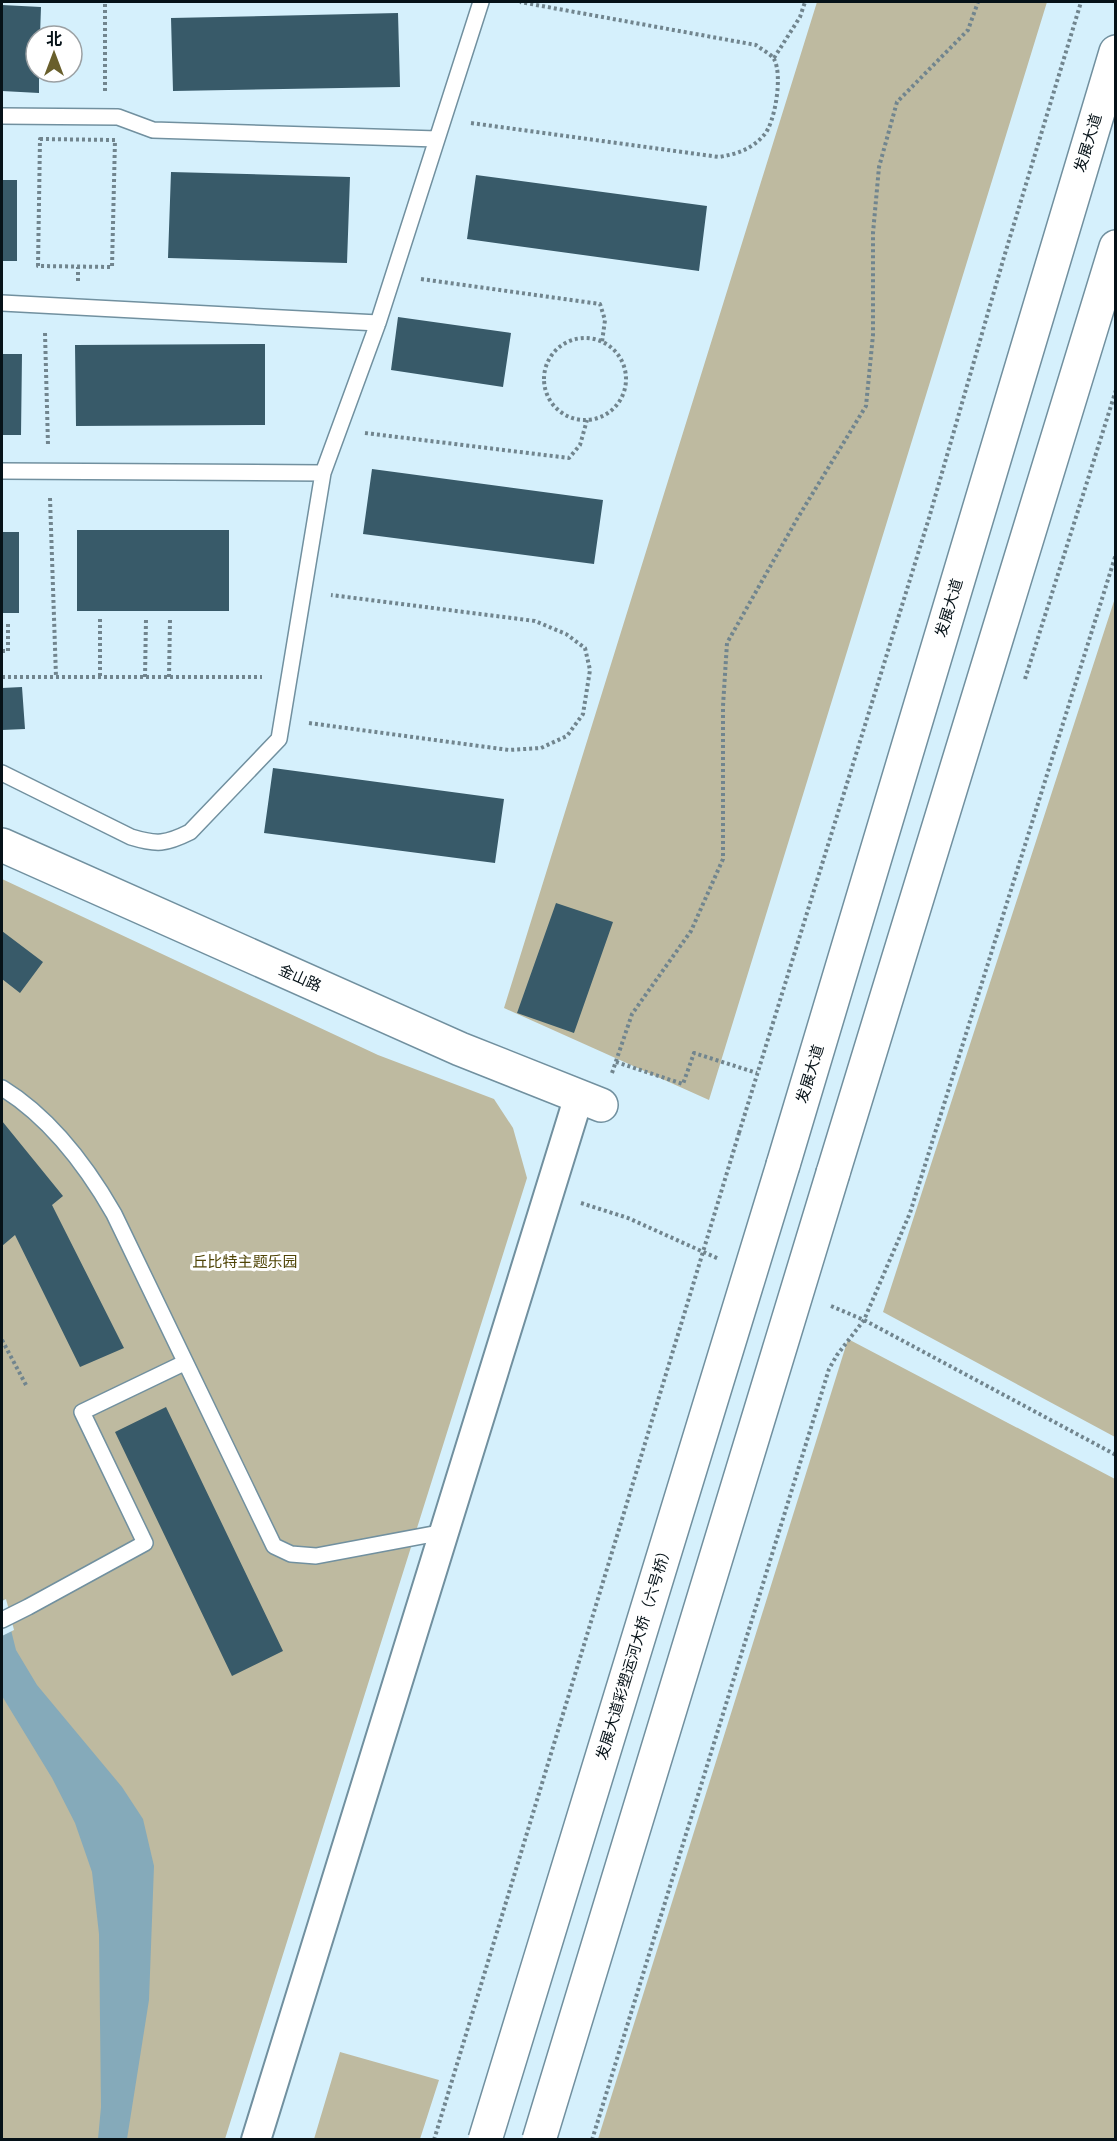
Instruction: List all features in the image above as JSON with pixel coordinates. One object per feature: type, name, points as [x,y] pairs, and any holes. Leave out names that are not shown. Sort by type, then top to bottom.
[{"type":"main road","name":"发展大道","points":[[783,1165],[1116,52]]},
{"type":"main road","points":[[539,2139],[1116,247]]},
{"type":"main road","name":"金山路","points":[[2,845],[460,1049],[590,1101]]},
{"type":"main road","name":"发展大道彩塑运河大桥（六号桥）","points":[[485,2139],[783,1165]]},
{"type":"street","points":[[256,2139],[549,1193],[590,1101]]},
{"type":"lane","points":[[2,773],[131,837],[152,843],[172,842],[190,832],[279,739],[323,473],[378,323],[481,2]]},
{"type":"lane","points":[[2,116],[118,117],[153,130],[437,139]]},
{"type":"lane","points":[[2,303],[378,323]]},
{"type":"lane","points":[[2,471],[323,473]]},
{"type":"lane","points":[[2,1088],[18,1099],[60,1140],[98,1186],[114,1214],[274,1546],[291,1554],[316,1556],[444,1532]]},
{"type":"lane","points":[[2,1620],[145,1543],[82,1412],[184,1363]]},
{"type":"path","points":[[104,117],[105,2]]},
{"type":"path","points":[[444,119],[719,157],[741,153],[766,134],[778,92],[778,74],[773,58],[756,45],[520,2]]},
{"type":"path","points":[[773,58],[800,17],[805,2]]},
{"type":"path","points":[[590,1101],[616,1062],[632,1014],[692,931],[723,859],[723,706],[727,643],[786,538],[866,406],[873,335],[873,233],[879,167],[897,102],[968,30],[978,2]]},
{"type":"path","points":[[434,2139],[757,1073],[923,540],[1004,257],[1081,2]]},
{"type":"path","points":[[40,139],[115,140],[112,267],[38,266],[40,139]]},
{"type":"path","points":[[394,275],[600,304],[605,320],[602,342]]},
{"type":"path","points":[[576,338],[589,338],[614,349],[622,360],[626,373],[626,387],[621,399],[612,410],[600,417],[587,420],[573,418],[561,412],[551,402],[545,390],[546,364],[563,344],[576,338]]},
{"type":"path","points":[[339,429],[569,458],[580,445],[587,420]]},
{"type":"path","points":[[592,2139],[829,1370],[837,1355],[864,1320],[910,1213],[1116,554]]},
{"type":"path","points":[[282,719],[509,750],[541,748],[559,740],[567,736],[583,714],[590,670],[585,648],[566,634],[535,621],[303,591]]},
{"type":"path","points":[[100,619],[100,676]]},
{"type":"path","points":[[145,676],[146,619]]},
{"type":"path","points":[[169,676],[170,620]]},
{"type":"path","points":[[2,651],[8,651],[8,621]]},
{"type":"path","points":[[2,676],[289,677]]},
{"type":"path","points":[[616,1062],[683,1084],[693,1053],[757,1073]]},
{"type":"path","points":[[549,1193],[628,1218],[728,1263]]},
{"type":"path","points":[[822,1302],[864,1320],[1116,1455]]},
{"type":"path","points":[[2,1340],[26,1385]]},
{"type":"green space","points":[[817,2],[1047,2],[709,1100],[504,1008]]},
{"type":"green space","points":[[1115,598],[1116,1437],[883,1312]]},
{"type":"green space","name":"丘比特主题乐园","points":[[2,879],[378,1055],[494,1099],[513,1128],[527,1178],[225,2139],[2,2139]]},
{"type":"green space","points":[[848,1339],[1115,1479],[1115,2139],[598,2139]]},
{"type":"green space","points":[[340,2052],[439,2080],[420,2139],[314,2139]]},
{"type":"water","points":[[2,1594],[16,1650],[37,1685],[122,1787],[143,1819],[154,1866],[149,2000],[127,2139],[98,2139],[101,2107],[99,1934],[92,1872],[75,1823],[52,1778],[2,1696]]},
{"type":"pier","points":[[6,1599],[14,1630],[2,1636],[2,1601]]},
{"type":"building","points":[[2,5],[41,7],[40,24],[24,24],[24,84],[39,84],[39,93],[2,91]]},
{"type":"building","points":[[398,13],[400,87],[173,91],[171,18]]},
{"type":"building","points":[[171,172],[350,177],[347,263],[168,258]]},
{"type":"building","points":[[476,175],[707,206],[699,271],[467,239]]},
{"type":"building","points":[[2,180],[17,180],[17,261],[2,261]]},
{"type":"building","points":[[398,317],[511,333],[503,387],[391,370]]},
{"type":"building","points":[[265,344],[265,425],[76,426],[75,345]]},
{"type":"building","points":[[2,354],[22,354],[21,435],[2,435]]},
{"type":"building","points":[[372,469],[603,500],[594,564],[363,534]]},
{"type":"building","points":[[77,530],[229,530],[229,611],[77,611]]},
{"type":"building","points":[[2,532],[19,532],[19,613],[2,613]]},
{"type":"building","points":[[22,687],[25,729],[2,730],[2,688]]},
{"type":"building","points":[[273,768],[504,799],[495,863],[264,833]]},
{"type":"building","points":[[556,903],[613,922],[574,1033],[517,1013]]},
{"type":"building","points":[[2,931],[43,962],[20,993],[2,979]]},
{"type":"building","points":[[2,1121],[63,1196],[52,1205],[124,1348],[80,1367],[15,1235],[2,1246]]},
{"type":"building","points":[[166,1407],[283,1651],[232,1676],[115,1432]]}]
